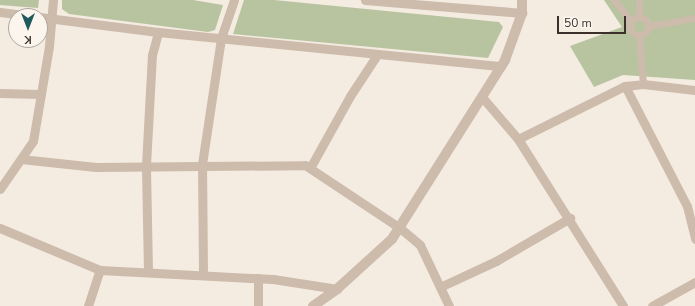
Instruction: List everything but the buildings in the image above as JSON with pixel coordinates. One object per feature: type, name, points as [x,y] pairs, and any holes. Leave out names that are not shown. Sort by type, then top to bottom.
[{"type":"street","points":[[0,189],[33,141],[41,94],[53,0]]},
{"type":"street","points":[[203,275],[202,164],[220,38],[234,0]]},
{"type":"street","points":[[365,0],[522,13]]},
{"type":"street","points":[[313,306],[337,289],[392,239],[400,228],[501,66],[522,13],[522,0]]},
{"type":"street","points":[[614,0],[631,21],[631,30],[639,35]]},
{"type":"street","points":[[639,0],[639,16]]},
{"type":"street","points":[[0,12],[51,17],[158,32],[377,56],[501,66]]},
{"type":"street","points":[[631,21],[639,16]]},
{"type":"street","points":[[639,16],[645,18],[649,26]]},
{"type":"street","points":[[639,35],[646,31],[649,26],[695,18]]},
{"type":"street","points":[[148,272],[146,165],[152,55],[158,32]]},
{"type":"street","points":[[639,35],[643,84]]},
{"type":"street","points":[[310,168],[350,96],[377,56]]},
{"type":"street","points":[[518,139],[625,86],[643,84],[695,90]]},
{"type":"street","points":[[625,86],[692,213],[695,239]]},
{"type":"street","points":[[0,93],[41,94]]},
{"type":"street","points":[[482,97],[518,139],[570,218],[623,306]]},
{"type":"street","points":[[21,159],[96,167],[202,164],[305,165],[400,228],[420,245],[449,306]]},
{"type":"street","points":[[440,287],[496,261],[570,218]]},
{"type":"street","points":[[0,228],[100,270],[258,278],[337,289]]},
{"type":"street","points":[[88,306],[100,270]]},
{"type":"street","points":[[258,278],[258,306]]},
{"type":"street","points":[[652,306],[695,282]]},
{"type":"green space","points":[[0,0],[39,0],[38,8],[0,5]]},
{"type":"green space","points":[[62,0],[193,0],[223,5],[215,30],[208,32],[69,14],[62,9]]},
{"type":"green space","points":[[244,0],[274,0],[499,22],[503,27],[488,58],[233,34]]},
{"type":"green space","points":[[604,0],[695,0],[695,80],[623,75],[594,87],[570,46],[622,27]]}]
